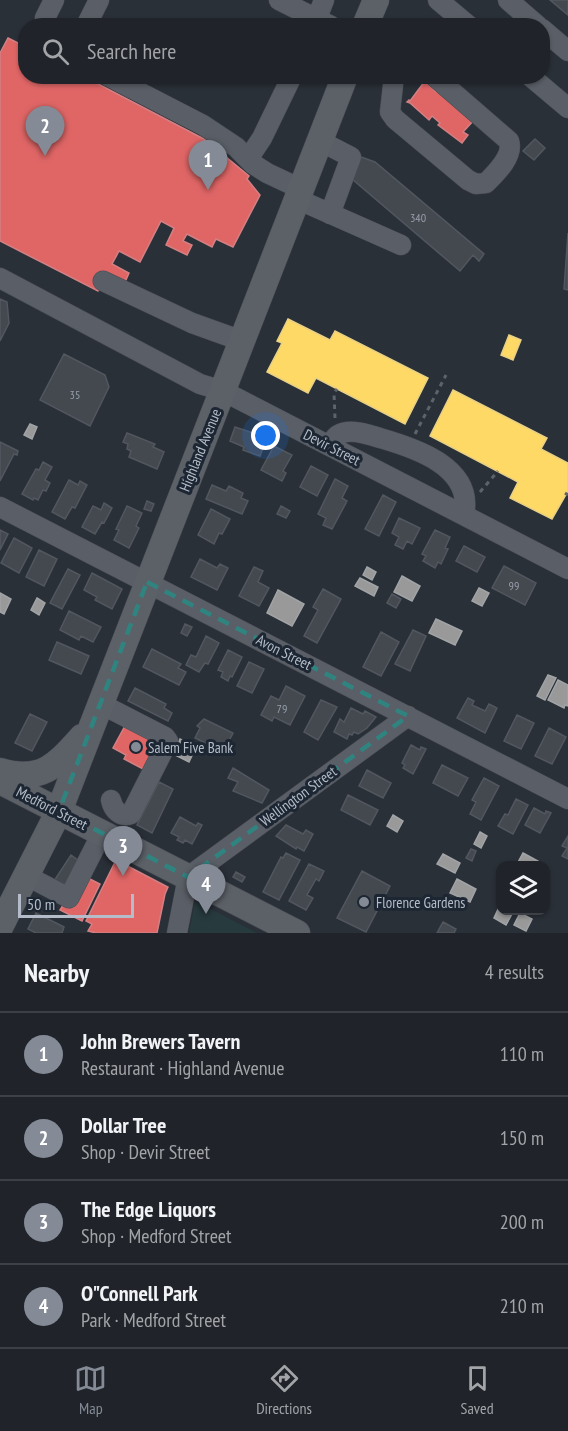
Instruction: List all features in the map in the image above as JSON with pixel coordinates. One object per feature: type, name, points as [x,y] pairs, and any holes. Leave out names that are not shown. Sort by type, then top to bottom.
[{"type":"main road","points":[[368,18],[375,0]]},
{"type":"main road","name":"Highland Avenue","points":[[0,927],[59,811],[342,84]]},
{"type":"main road","name":"Highland Avenue","points":[[0,771],[18,775],[35,774],[49,769],[60,761],[98,712]]},
{"type":"main road","name":"Medford Street","points":[[0,781],[294,932]]},
{"type":"street","points":[[45,18],[54,0]]},
{"type":"street","points":[[90,18],[99,0]]},
{"type":"street","points":[[279,0],[311,18]]},
{"type":"street","points":[[321,18],[324,0]]},
{"type":"street","points":[[438,0],[459,18]]},
{"type":"street","points":[[508,0],[529,18]]},
{"type":"street","points":[[550,35],[568,51]]},
{"type":"street","points":[[124,84],[203,125],[267,173],[301,190],[330,214],[401,245]]},
{"type":"street","points":[[248,159],[262,138],[288,84]]},
{"type":"street","points":[[396,84],[390,112],[395,119],[468,180],[476,184],[486,183],[508,157],[511,149],[509,141],[443,84]]},
{"type":"street","points":[[540,84],[568,108]]},
{"type":"street","points":[[320,141],[351,156],[330,214]]},
{"type":"street","name":"Devir Street","points":[[0,278],[200,384],[223,391],[334,439],[465,508],[568,569]]},
{"type":"street","points":[[103,281],[196,325],[242,342]]},
{"type":"street","points":[[334,439],[351,432],[408,446],[446,467],[458,480],[465,508]]},
{"type":"street","name":"Avon Street","points":[[0,507],[568,799]]},
{"type":"street","points":[[27,876],[69,898],[106,835],[117,807],[129,815],[133,812],[168,741],[165,737],[98,712]]},
{"type":"street","name":"Wellington Street","points":[[188,877],[408,716]]},
{"type":"street","points":[[177,933],[188,877]]},
{"type":"path","points":[[408,446],[446,375]]},
{"type":"path","points":[[334,439],[336,425],[334,393],[337,389]]},
{"type":"path","points":[[465,508],[498,471]]},
{"type":"highlighted area","points":[[147,582],[408,716],[188,877],[59,811]]},
{"type":"green space","points":[[195,901],[257,933],[189,933]]},
{"type":"building: Homes","points":[[288,319],[330,340],[335,331],[428,378],[405,424],[316,378],[308,393],[267,372],[282,343],[277,341]]},
{"type":"building: Homes","points":[[509,335],[521,340],[513,360],[501,355]]},
{"type":"building: Homes","points":[[453,390],[547,438],[541,449],[568,463],[568,491],[552,519],[510,498],[518,482],[430,436]]},
{"type":"building: Shops","points":[[8,38],[18,43],[18,84],[98,84],[204,139],[249,176],[247,179],[260,195],[233,247],[216,239],[212,247],[187,234],[183,241],[192,245],[187,255],[166,245],[174,228],[161,221],[140,262],[119,251],[112,264],[129,273],[125,282],[107,273],[98,291],[0,241],[0,53]]},
{"type":"building: Shops","points":[[423,84],[428,84],[474,120],[463,132],[468,135],[462,143],[438,125],[440,123],[432,116],[429,120],[407,102]]},
{"type":"building: Shops","points":[[126,724],[160,742],[145,770],[124,759],[126,755],[113,748]]},
{"type":"building: Shops","points":[[116,860],[168,887],[157,933],[88,931],[92,924],[86,921]]},
{"type":"building: Shops","points":[[82,875],[100,884],[82,921],[60,910]]},
{"type":"building: Industry","points":[[30,424],[37,427],[32,439],[24,435]]},
{"type":"building: Industry","points":[[367,567],[376,572],[372,580],[363,575]]},
{"type":"building: Industry","points":[[402,576],[420,586],[412,601],[394,592]]},
{"type":"building: Industry","points":[[360,578],[378,587],[374,596],[355,586]]},
{"type":"building: Industry","points":[[479,588],[489,593],[482,606],[472,601]]},
{"type":"building: Industry","points":[[278,590],[304,604],[292,626],[267,613]]},
{"type":"building: Industry","points":[[0,593],[11,599],[4,614],[0,612]]},
{"type":"building: Industry","points":[[37,598],[45,603],[39,615],[31,610]]},
{"type":"building: Industry","points":[[436,619],[462,631],[455,645],[429,633]]},
{"type":"building: Industry","points":[[548,675],[556,678],[545,700],[537,696]]},
{"type":"building: Industry","points":[[558,680],[568,685],[568,706],[565,705],[564,708],[548,700]]},
{"type":"building: Industry","points":[[180,739],[196,747],[189,762],[173,754]]},
{"type":"building: Industry","points":[[393,815],[403,821],[397,832],[387,826]]},
{"type":"building: Industry","points":[[480,832],[487,836],[481,848],[474,844]]},
{"type":"building: Industry","points":[[523,853],[538,861],[519,861]]},
{"type":"building: Industry","points":[[443,854],[460,863],[455,873],[437,864]]},
{"type":"building: Industry","points":[[457,879],[476,889],[470,902],[450,893]]},
{"type":"building: Industry","points":[[496,914],[511,915],[506,925],[494,918]]},
{"type":"building: Industry","points":[[519,915],[532,919],[526,931],[514,925]]},
{"type":"building: Other","points":[[550,0],[568,0],[568,15]]},
{"type":"building: Other","points":[[535,139],[545,148],[534,160],[523,151]]},
{"type":"building: Other","points":[[361,157],[375,162],[484,254],[479,261],[473,255],[460,271],[352,179]]},
{"type":"building: Other","points":[[568,233],[568,290],[564,289]]},
{"type":"building: Other","points":[[0,299],[7,302],[9,323],[0,341]]},
{"type":"building: Other","points":[[64,354],[105,375],[109,387],[90,426],[40,400]]},
{"type":"building: Other","points":[[235,427],[256,434],[258,428],[269,432],[260,456],[243,450],[244,447],[230,441]]},
{"type":"building: Other","points":[[127,433],[155,444],[153,447],[164,452],[157,469],[129,457],[131,451],[127,449],[128,444],[123,442]]},
{"type":"building: Other","points":[[0,442],[18,451],[17,455],[14,454],[0,481]]},
{"type":"building: Other","points":[[274,446],[292,455],[283,471],[286,473],[282,481],[261,470]]},
{"type":"building: Other","points":[[43,462],[52,467],[45,480],[50,483],[38,500],[34,498],[33,500],[22,494],[36,469],[39,470]]},
{"type":"building: Other","points":[[311,466],[328,475],[317,496],[300,487]]},
{"type":"building: Other","points":[[335,479],[348,486],[342,498],[347,501],[332,529],[323,525],[326,518],[318,514]]},
{"type":"building: Other","points":[[69,480],[78,485],[80,481],[87,485],[75,508],[72,507],[65,519],[52,512]]},
{"type":"building: Other","points":[[212,485],[226,491],[229,486],[243,493],[241,498],[248,501],[242,514],[206,499]]},
{"type":"building: Other","points":[[383,495],[396,502],[379,536],[365,529]]},
{"type":"building: Other","points":[[147,501],[154,504],[151,511],[144,509]]},
{"type":"building: Other","points":[[104,503],[112,508],[95,534],[82,527],[93,506],[101,510]]},
{"type":"building: Other","points":[[127,506],[142,513],[136,526],[139,528],[129,548],[114,540],[119,530],[116,529]]},
{"type":"building: Other","points":[[281,506],[290,511],[286,518],[277,514]]},
{"type":"building: Other","points":[[211,509],[230,519],[214,544],[198,535]]},
{"type":"building: Other","points":[[399,518],[420,528],[412,544],[407,541],[403,549],[395,545],[399,537],[392,533]]},
{"type":"building: Other","points":[[0,530],[8,534],[0,550]]},
{"type":"building: Other","points":[[435,530],[450,537],[445,548],[448,549],[441,564],[438,562],[435,568],[423,561],[426,556],[422,554]]},
{"type":"building: Other","points":[[14,538],[32,548],[19,573],[1,563]]},
{"type":"building: Other","points":[[464,546],[485,557],[477,572],[456,561]]},
{"type":"building: Other","points":[[39,550],[57,559],[44,586],[26,577]]},
{"type":"building: Other","points":[[200,559],[217,568],[220,564],[228,568],[217,590],[191,577]]},
{"type":"building: Other","points":[[504,566],[536,583],[525,605],[492,588]]},
{"type":"building: Other","points":[[254,567],[263,571],[258,582],[269,588],[259,606],[239,596]]},
{"type":"building: Other","points":[[68,569],[80,575],[62,609],[50,603]]},
{"type":"building: Other","points":[[92,573],[122,589],[112,609],[95,600],[97,597],[84,590]]},
{"type":"building: Other","points":[[323,589],[341,599],[317,643],[304,636],[318,610],[313,607]]},
{"type":"building: Other","points":[[392,594],[401,599],[396,608],[387,603]]},
{"type":"building: Other","points":[[69,611],[101,627],[93,642],[81,636],[79,640],[60,630]]},
{"type":"building: Other","points":[[185,624],[192,627],[187,636],[181,633]]},
{"type":"building: Other","points":[[413,630],[426,636],[410,671],[395,664]]},
{"type":"building: Other","points":[[381,632],[399,642],[381,676],[363,667]]},
{"type":"building: Other","points":[[206,636],[219,643],[208,664],[205,663],[199,672],[186,665],[191,655],[196,657]]},
{"type":"building: Other","points":[[57,642],[89,656],[81,674],[49,660]]},
{"type":"building: Other","points":[[152,649],[181,664],[178,668],[186,672],[179,685],[143,667]]},
{"type":"building: Other","points":[[228,650],[242,657],[228,681],[221,677],[223,672],[218,670]]},
{"type":"building: Other","points":[[249,662],[264,669],[252,693],[237,686]]},
{"type":"building: Other","points":[[286,686],[305,696],[290,725],[274,717],[272,721],[261,715],[271,696],[279,700]]},
{"type":"building: Other","points":[[135,688],[166,704],[164,708],[172,713],[168,721],[128,701]]},
{"type":"building: Other","points":[[468,698],[474,701],[472,705],[485,711],[489,704],[497,708],[485,733],[457,718]]},
{"type":"building: Other","points":[[321,700],[337,707],[318,740],[304,732]]},
{"type":"building: Other","points":[[351,708],[363,714],[365,711],[376,717],[367,728],[358,734],[354,732],[352,735],[349,734],[347,739],[334,732],[340,719],[344,722]]},
{"type":"building: Other","points":[[30,714],[47,722],[32,751],[15,743]]},
{"type":"building: Other","points":[[517,715],[534,723],[521,749],[504,741]]},
{"type":"building: Other","points":[[204,719],[233,733],[223,752],[195,738],[200,728],[197,726]]},
{"type":"building: Other","points":[[549,728],[566,737],[552,764],[535,756]]},
{"type":"building: Other","points":[[411,745],[420,750],[421,747],[426,749],[413,774],[403,768],[405,765],[402,763]]},
{"type":"building: Other","points":[[442,765],[468,778],[458,796],[433,783]]},
{"type":"building: Other","points":[[233,768],[269,790],[262,803],[233,791],[238,782],[228,778]]},
{"type":"building: Other","points":[[367,770],[391,783],[383,798],[359,786]]},
{"type":"building: Other","points":[[484,778],[499,786],[481,820],[470,814],[476,802],[472,800]]},
{"type":"building: Other","points":[[159,782],[173,789],[152,833],[137,825]]},
{"type":"building: Other","points":[[348,795],[378,810],[370,825],[341,810]]},
{"type":"building: Other","points":[[516,799],[528,805],[513,834],[498,826],[505,814],[508,815]]},
{"type":"building: Other","points":[[534,808],[545,814],[546,811],[551,813],[540,833],[525,825]]},
{"type":"building: Other","points":[[180,817],[196,826],[198,823],[202,825],[192,844],[185,840],[183,843],[177,840],[179,837],[171,833]]},
{"type":"building: Other","points":[[286,825],[303,834],[306,830],[313,834],[304,851],[297,847],[296,849],[276,836]]},
{"type":"building: Other","points":[[568,836],[568,859],[562,856],[567,848],[562,846]]},
{"type":"building: Other","points":[[471,849],[476,851],[472,861],[466,858]]},
{"type":"building: Other","points":[[286,853],[300,860],[279,900],[263,892],[281,857],[283,858]]},
{"type":"building: Other","points":[[71,855],[82,863],[66,888],[54,881]]},
{"type":"building: Other","points":[[309,864],[324,871],[319,881],[316,879],[307,895],[313,898],[306,910],[289,901]]},
{"type":"building: Other","name":"Florence Gardens","points":[[362,871],[390,886],[366,932],[337,918]]},
{"type":"building: Other","points":[[236,872],[245,877],[242,882],[233,877]]},
{"type":"building: Other","points":[[36,913],[64,927],[62,933],[36,933],[28,929]]},
{"type":"building: Other","points":[[443,922],[456,929],[454,933],[437,933]]},
{"type":"place","name":"Dollar Tree","points":[[45,156]]},
{"type":"place","name":"John Brewers Tavern","points":[[208,190]]},
{"type":"place","name":"Salem Five Bank","points":[[136,747]]},
{"type":"place","name":"The Edge Liquors","points":[[123,876]]},
{"type":"place","name":"Florence Gardens","points":[[364,902]]},
{"type":"place","name":"O\"Connell Park","points":[[206,914]]}]
